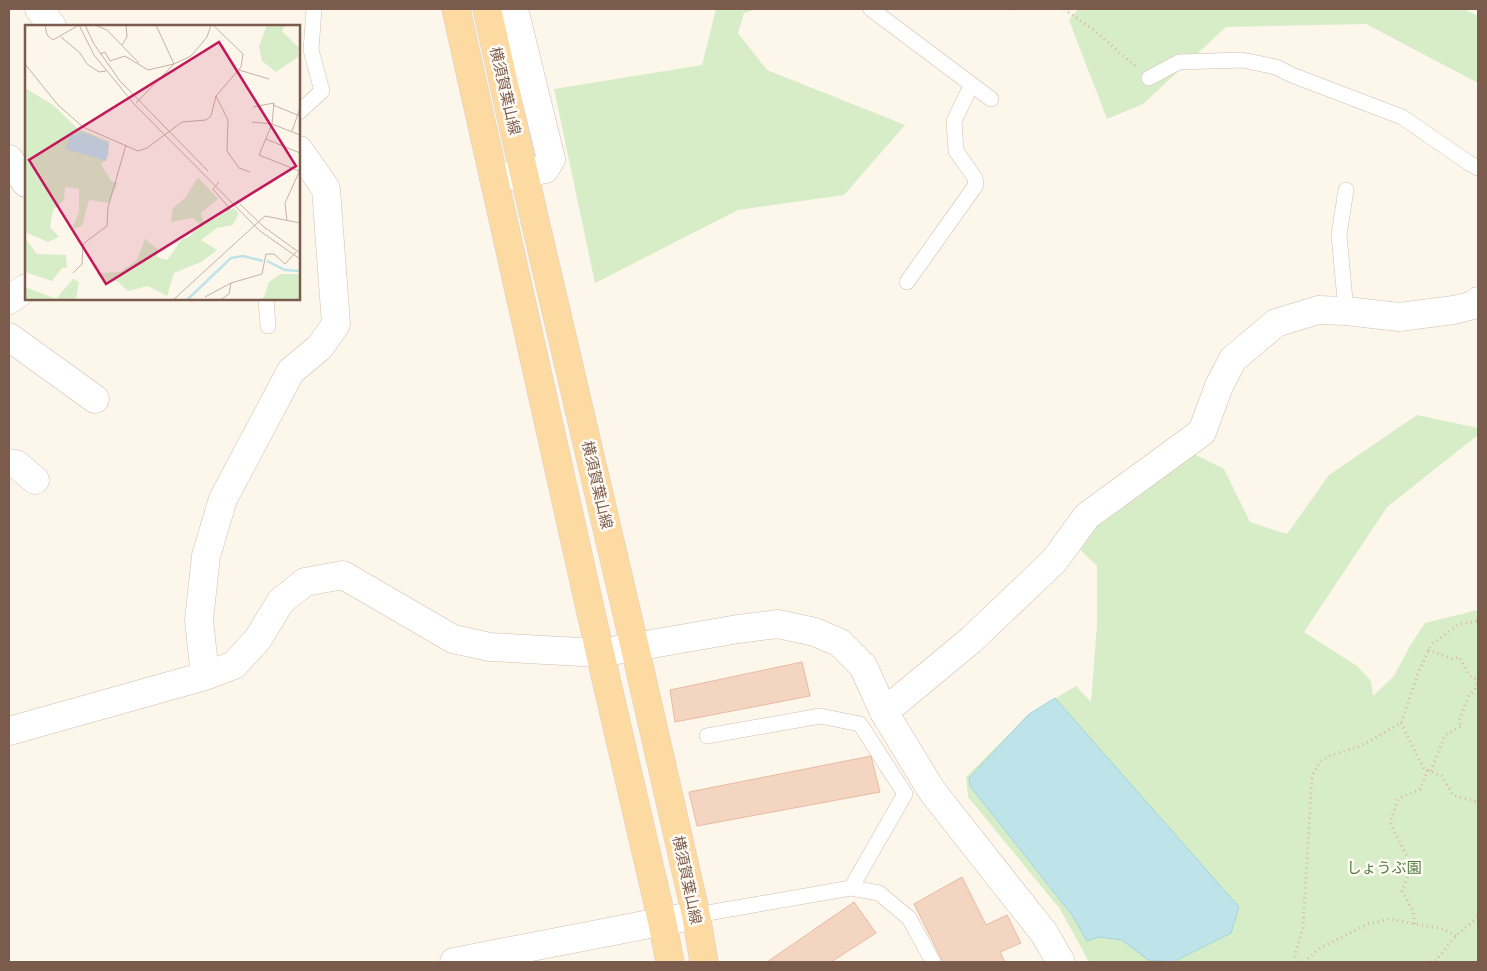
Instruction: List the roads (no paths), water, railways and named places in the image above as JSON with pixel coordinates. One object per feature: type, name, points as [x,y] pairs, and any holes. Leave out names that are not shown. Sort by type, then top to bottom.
[{"type":"main road","name":"横須賀葉山線","points":[[456,9],[670,962]]},
{"type":"main road","name":"横須賀葉山線","points":[[487,9],[696,915],[704,962]]},
{"type":"street","points":[[40,9],[51,25]]},
{"type":"street","points":[[494,179],[545,169],[551,159],[514,9]]},
{"type":"street","points":[[205,676],[199,620],[206,556],[223,498],[291,371],[320,348],[336,324],[326,189],[300,151]]},
{"type":"street","points":[[9,159],[25,182]]},
{"type":"street","points":[[9,300],[25,289]]},
{"type":"street","points":[[884,712],[971,640],[1054,561],[1087,516],[1202,432],[1219,386],[1233,360],[1276,323],[1318,310],[1399,317],[1454,310],[1474,305],[1478,300]]},
{"type":"street","points":[[9,337],[95,399]]},
{"type":"street","points":[[9,463],[16,464],[35,480]]},
{"type":"street","points":[[9,731],[205,676],[234,665],[258,639],[281,601],[305,582],[343,575],[452,639],[490,647],[600,654],[738,629],[778,624],[815,632],[840,643],[863,666],[884,712],[932,792],[1044,933],[1061,962]]},
{"type":"street","points":[[454,962],[696,915]]},
{"type":"lane","points":[[300,111],[322,91],[311,50],[314,9]]},
{"type":"lane","points":[[871,9],[971,86],[991,99]]},
{"type":"lane","points":[[1149,78],[1179,62],[1242,60],[1276,67],[1292,75],[1402,117],[1478,168]]},
{"type":"lane","points":[[907,282],[976,185],[975,178],[956,151],[954,121],[971,86]]},
{"type":"lane","points":[[1346,190],[1339,235],[1346,311]]},
{"type":"lane","points":[[266,300],[268,326]]},
{"type":"lane","points":[[707,736],[820,716],[860,724],[905,794],[851,888]]},
{"type":"lane","points":[[696,915],[851,888],[879,893],[909,918],[932,962]]},
{"type":"water","points":[[1055,698],[1239,907],[1231,933],[1173,962],[1148,960],[1122,940],[1098,937],[1087,941],[1072,915],[970,786],[969,778],[1029,714]]},
{"type":"park label","name":"しょうぶ園","points":[[1384,868]]}]
